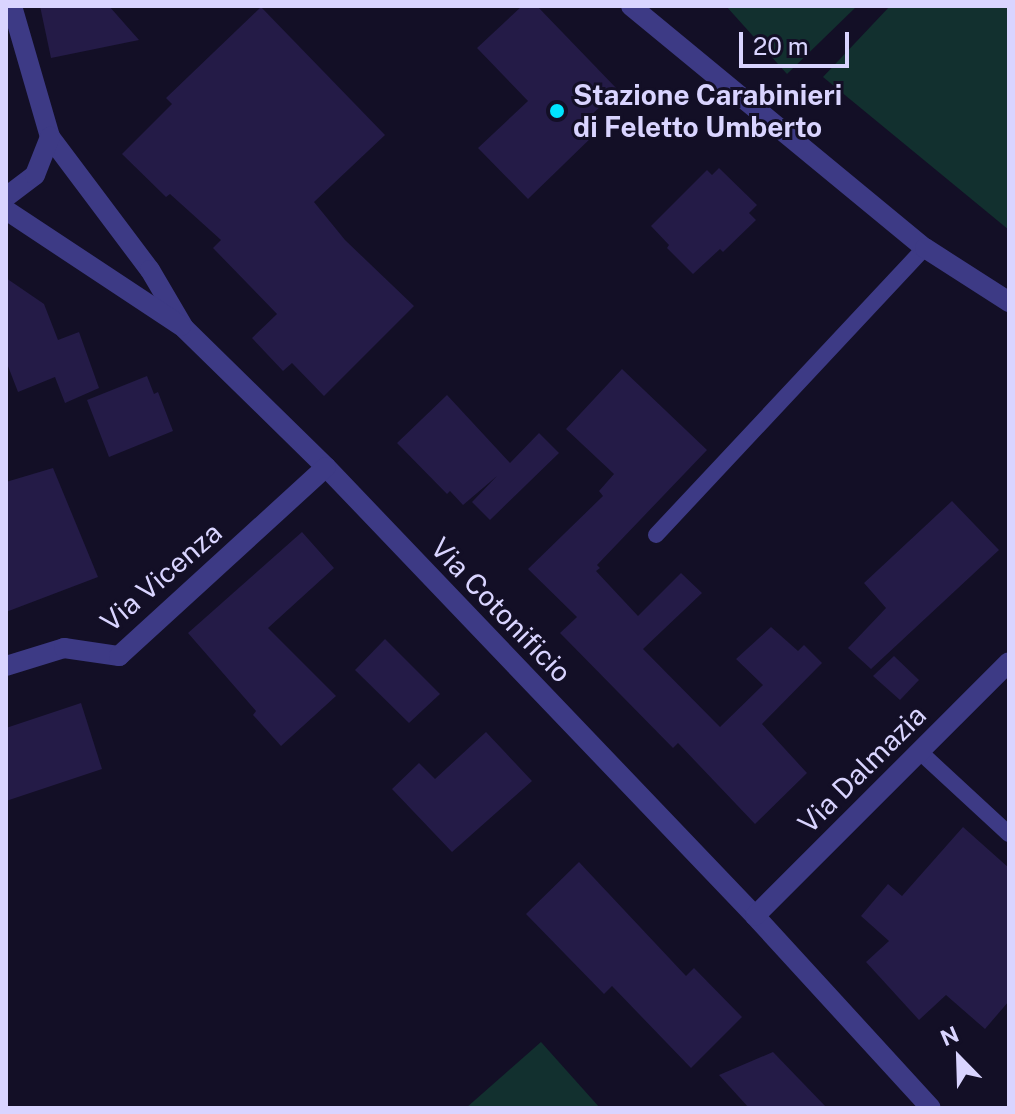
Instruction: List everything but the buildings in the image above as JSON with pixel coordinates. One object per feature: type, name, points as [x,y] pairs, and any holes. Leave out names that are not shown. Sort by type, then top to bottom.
[{"type":"street","name":"Via Cotonificio","points":[[12,6],[50,137],[150,270],[184,328],[326,467],[755,916],[931,1108]]},
{"type":"street","points":[[631,6],[925,248],[1009,302]]},
{"type":"street","points":[[6,197],[35,175],[50,137]]},
{"type":"street","points":[[6,210],[184,328]]},
{"type":"street","name":"Via Vicenza","points":[[6,666],[64,648],[119,656],[326,467]]},
{"type":"street","name":"Via Dalmazia","points":[[755,916],[1009,662]]},
{"type":"lane","points":[[656,535],[925,248]]},
{"type":"lane","points":[[920,752],[1009,834]]},
{"type":"green space","points":[[726,6],[857,6],[787,74]]},
{"type":"green space","points":[[890,6],[1009,6],[1009,230],[823,77]]},
{"type":"green space","points":[[541,1042],[600,1108],[466,1108]]},
{"type":"place","name":"Stazione Carabinieri di Feletto Umberto","points":[[557,111]]}]
